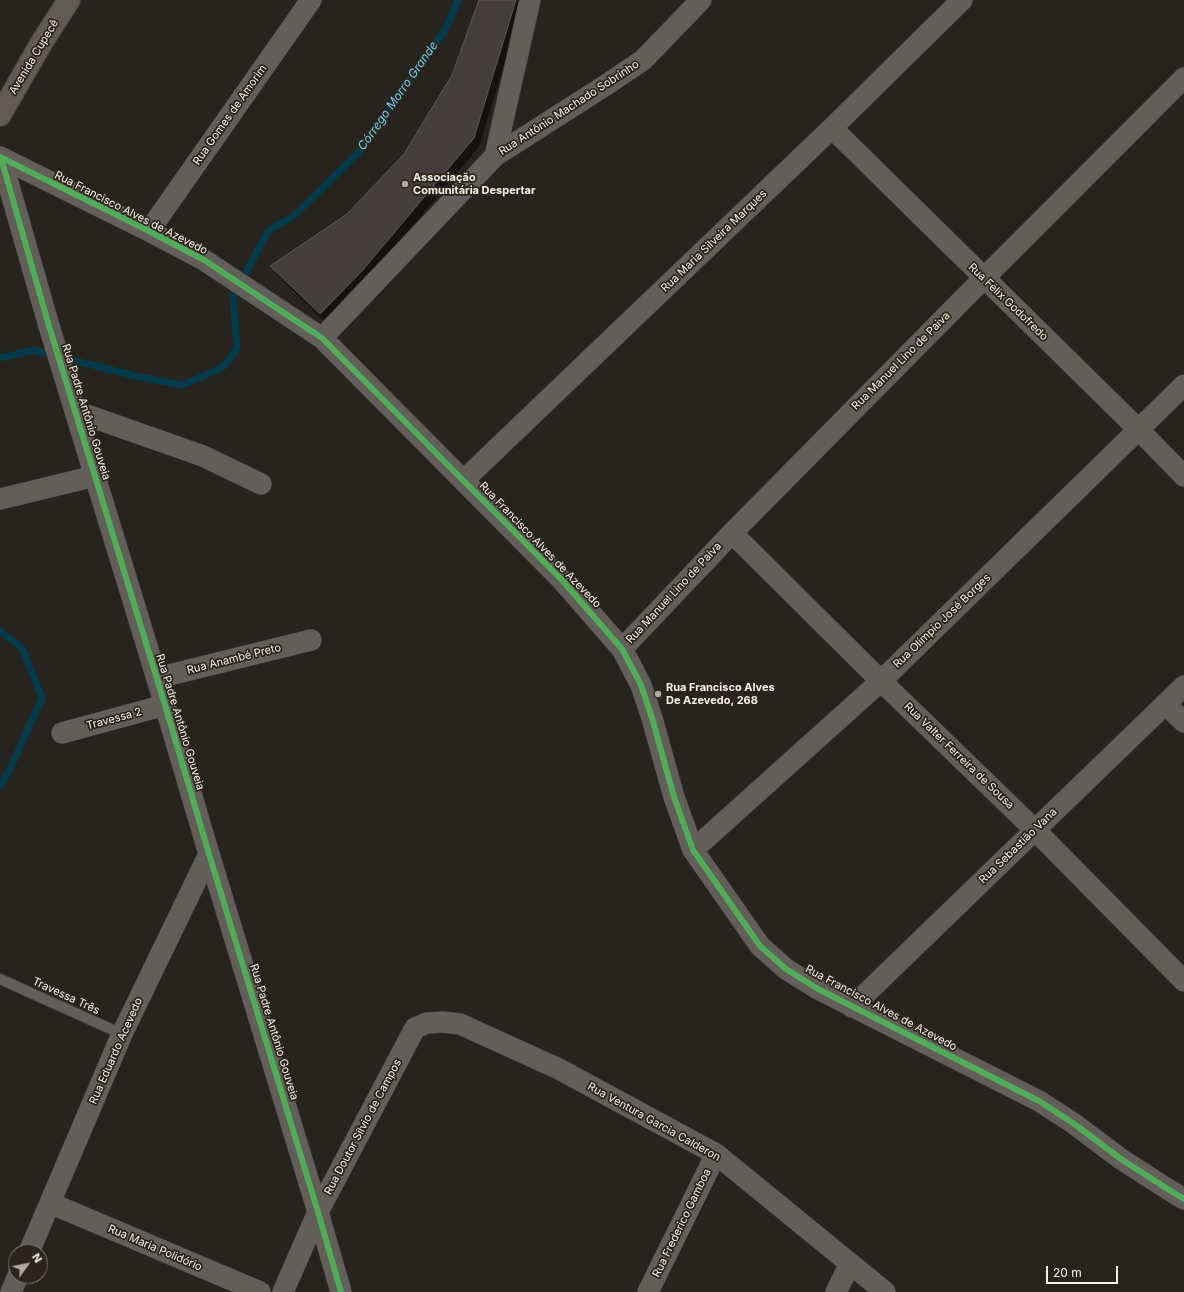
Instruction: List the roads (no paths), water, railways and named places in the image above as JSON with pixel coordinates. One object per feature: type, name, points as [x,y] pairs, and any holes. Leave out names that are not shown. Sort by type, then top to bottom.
[{"type":"main road","name":"Avenida Cupecê","points":[[0,115],[42,42],[69,0]]},
{"type":"street","name":"Rua Gomes de Amorim","points":[[149,231],[311,0]]},
{"type":"street","points":[[495,156],[530,0]]},
{"type":"street","name":"Rua Antônio Machado Sobrinho","points":[[322,338],[495,156],[606,86],[643,60],[701,0]]},
{"type":"street","name":"Rua Maria Silveira Marques","points":[[464,480],[832,128],[962,0]]},
{"type":"street","name":"Rua Manuel Lino de Paiva","points":[[622,649],[732,532],[1184,78]]},
{"type":"street","name":"Rua Félix Godofredo","points":[[832,128],[1184,476]]},
{"type":"street","name":"Rua Francisco Alves de Azevedo","points":[[0,158],[149,231],[204,260],[322,338],[561,579],[622,649],[640,685],[652,718],[674,797],[693,850],[760,946],[786,969],[818,989],[852,1007],[1039,1101],[1073,1123],[1121,1159],[1184,1199]]},
{"type":"street","name":"Rua Padre Antônio Gouveia","points":[[0,158],[49,326],[157,678],[341,1292]]},
{"type":"street","name":"Rua Olímpio José Borges","points":[[693,850],[881,681],[1184,385]]},
{"type":"street","points":[[75,411],[203,456],[261,484]]},
{"type":"street","points":[[0,499],[95,476]]},
{"type":"street","name":"Rua Valter Ferreira de Sousa","points":[[732,532],[881,681],[1034,829],[1184,981]]},
{"type":"street","name":"Rua Anambé Preto","points":[[157,678],[311,640]]},
{"type":"street","name":"Rua Sebastião Vana","points":[[852,1007],[1034,829],[1184,686]]},
{"type":"street","points":[[1165,704],[1184,722]]},
{"type":"street","name":"Travessa 2","points":[[62,732],[165,705]]},
{"type":"street","name":"Rua Eduardo Acevedo","points":[[32,1244],[122,1034],[209,854]]},
{"type":"street","name":"Rua Ventura Garcia Calderon","points":[[415,1028],[427,1024],[443,1022],[460,1024],[559,1069],[716,1154],[885,1292]]},
{"type":"street","name":"Rua Doutor Sílvio de Campos","points":[[283,1292],[318,1212],[415,1028]]},
{"type":"street","name":"Rua Frederico Gamboa","points":[[648,1292],[716,1154]]},
{"type":"street","name":"Rua Maria Polidório","points":[[50,1203],[260,1292]]},
{"type":"street","points":[[836,1292],[850,1264]]},
{"type":"lane","name":"Travessa Três","points":[[0,979],[122,1034]]},
{"type":"waterway","name":"Córrego Morro Grande","points":[[0,358],[33,350],[135,376],[183,385],[223,367],[237,349],[233,296],[268,231],[296,214],[360,151],[445,30],[458,0]]},
{"type":"waterway","name":"Córrego Morro Grande","points":[[0,631],[22,648],[42,698],[10,769],[0,786]]},
{"type":"place","name":"Associação Comunitária Despertar","points":[[405,184]]},
{"type":"place","name":"Rua Francisco Alves De Azevedo, 268","points":[[658,694]]}]
